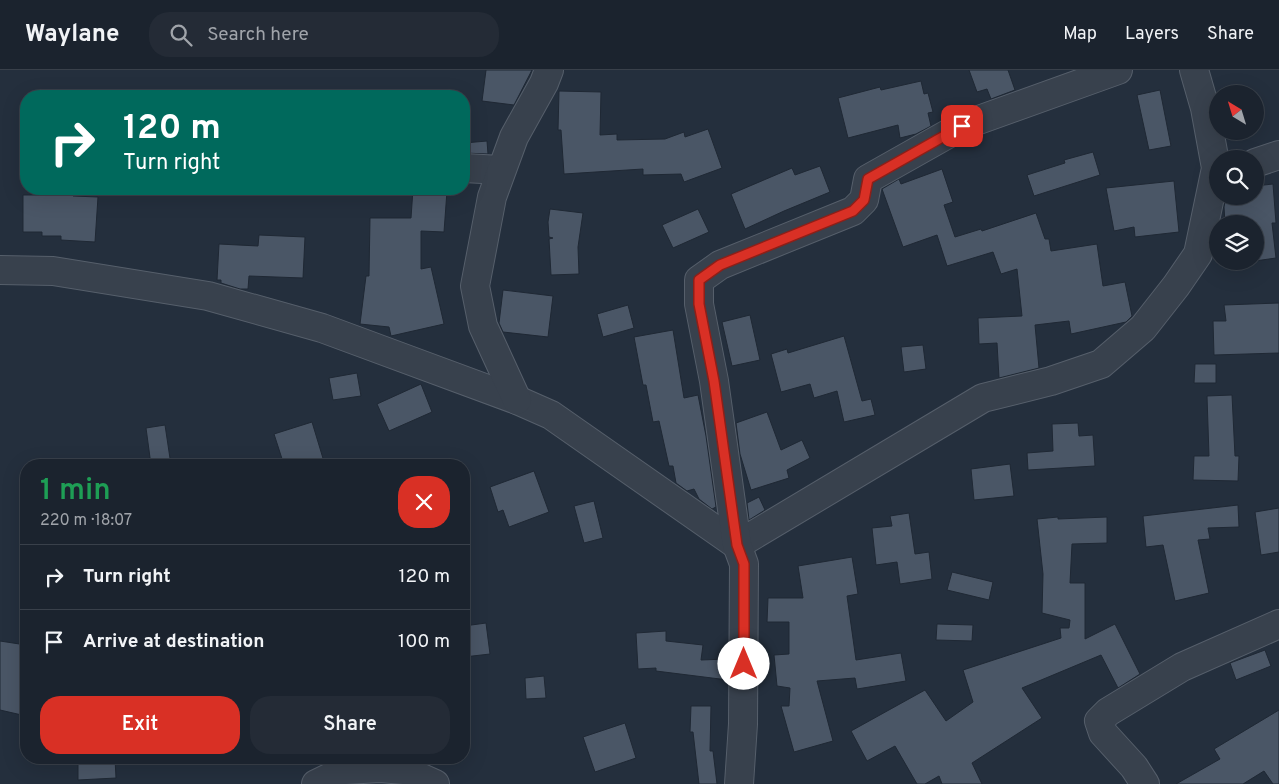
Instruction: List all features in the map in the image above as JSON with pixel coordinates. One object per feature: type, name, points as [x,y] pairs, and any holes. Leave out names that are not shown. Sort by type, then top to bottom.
[{"type":"street","points":[[517,400],[483,326],[474,286],[492,196],[514,137],[544,83],[548,70]]},
{"type":"street","points":[[739,784],[743,724],[744,564],[737,545],[714,381],[699,304],[699,280],[720,265],[853,211],[864,200],[868,179],[962,126],[1118,70]]},
{"type":"street","points":[[1194,70],[1205,108],[1213,150]]},
{"type":"street","points":[[1264,160],[1279,155]]},
{"type":"street","points":[[470,168],[502,170]]},
{"type":"street","points":[[737,545],[983,398],[1051,381],[1101,364],[1143,328],[1198,254],[1209,204]]},
{"type":"street","points":[[0,270],[53,271],[208,296],[322,328],[517,400],[551,415],[737,545]]},
{"type":"street","points":[[1145,784],[1134,768],[1103,733],[1100,721],[1108,712],[1182,667],[1279,624]]},
{"type":"street","points":[[316,784],[345,770],[380,768],[404,770],[435,784]]},
{"type":"building","points":[[486,70],[532,70],[514,105],[482,101]]},
{"type":"building","points":[[969,70],[1008,70],[1015,90],[991,99],[987,89],[977,92]]},
{"type":"building","points":[[921,81],[924,94],[928,93],[933,112],[928,113],[931,126],[916,134],[900,138],[898,125],[848,138],[838,98],[880,87],[881,90]]},
{"type":"building","points":[[1160,90],[1171,146],[1149,150],[1137,95]]},
{"type":"building","points":[[559,91],[601,92],[600,135],[617,134],[617,140],[665,139],[684,132],[685,137],[708,129],[722,168],[684,182],[681,174],[643,175],[643,169],[564,174],[561,130],[558,130]]},
{"type":"building","points":[[487,141],[488,154],[470,153],[470,142]]},
{"type":"building","points":[[1093,152],[1100,175],[1034,196],[1027,175],[1065,163],[1064,160]]},
{"type":"building","points":[[820,166],[830,192],[745,229],[731,194],[792,168],[795,175]]},
{"type":"building","points":[[942,169],[953,202],[944,205],[955,237],[981,229],[982,231],[1036,213],[1045,239],[1049,239],[1051,251],[1097,244],[1103,286],[1125,282],[1132,316],[1126,322],[1071,334],[1069,321],[1035,325],[1039,368],[999,378],[997,343],[979,344],[978,318],[1022,316],[1017,269],[1001,274],[993,252],[947,266],[937,235],[903,247],[882,189],[899,179],[901,184]]},
{"type":"building","points":[[1174,181],[1179,232],[1135,237],[1134,227],[1114,231],[1106,188]]},
{"type":"building","points":[[1273,184],[1276,223],[1272,223],[1276,258],[1264,260],[1264,215],[1224,215],[1224,207],[1224,205],[1264,205],[1264,185]]},
{"type":"building","points":[[23,195],[98,197],[95,242],[61,240],[61,236],[42,236],[42,232],[23,232]]},
{"type":"building","points":[[413,195],[447,195],[444,232],[421,231],[421,269],[431,267],[444,324],[391,336],[389,327],[360,324],[366,276],[369,276],[370,218],[411,218]]},
{"type":"building","points":[[550,209],[583,213],[578,247],[579,274],[551,275],[549,239],[553,238],[549,237],[548,222]]},
{"type":"building","points":[[698,209],[709,232],[673,248],[662,225]]},
{"type":"building","points":[[259,235],[305,237],[303,278],[249,276],[248,289],[240,289],[217,280],[219,244],[258,246]]},
{"type":"building","points":[[503,290],[553,296],[548,337],[503,332],[499,323]]},
{"type":"building","points":[[1279,303],[1279,353],[1214,355],[1213,321],[1226,321],[1224,305]]},
{"type":"building","points":[[628,305],[634,328],[603,337],[597,314]]},
{"type":"building","points":[[750,315],[760,360],[732,366],[722,322]]},
{"type":"building","points":[[673,330],[684,398],[698,395],[716,507],[712,509],[699,499],[694,489],[687,491],[676,483],[673,466],[669,466],[659,421],[653,422],[646,385],[643,385],[634,337]]},
{"type":"building","points":[[844,336],[862,401],[871,399],[875,415],[844,422],[837,391],[814,398],[810,384],[781,392],[771,354],[787,349],[788,353]]},
{"type":"building","points":[[923,345],[926,369],[904,372],[901,347]]},
{"type":"building","points":[[1195,364],[1216,364],[1216,383],[1194,383]]},
{"type":"building","points":[[357,373],[361,396],[333,400],[329,378]]},
{"type":"building","points":[[421,384],[432,412],[389,431],[377,404]]},
{"type":"building","points":[[1232,395],[1235,456],[1239,456],[1238,481],[1193,480],[1194,456],[1209,456],[1207,396]]},
{"type":"building","points":[[767,412],[781,450],[802,440],[810,458],[787,470],[789,478],[751,490],[740,454],[736,423]]},
{"type":"building","points":[[312,422],[323,459],[282,459],[274,434]]},
{"type":"building","points":[[1078,423],[1079,436],[1093,435],[1095,466],[1028,470],[1027,453],[1053,451],[1052,424]]},
{"type":"building","points":[[165,425],[170,459],[150,459],[146,428]]},
{"type":"building","points":[[1010,464],[1014,496],[974,500],[971,469]]},
{"type":"building","points":[[534,471],[549,512],[509,527],[503,510],[498,512],[490,487]]},
{"type":"building","points":[[759,497],[765,510],[749,520],[747,503]]},
{"type":"building","points":[[594,501],[603,538],[584,543],[574,506]]},
{"type":"building","points":[[1238,505],[1239,527],[1208,528],[1210,539],[1198,540],[1209,593],[1175,601],[1163,545],[1146,547],[1143,516]]},
{"type":"building","points":[[1279,508],[1279,552],[1261,555],[1255,512]]},
{"type":"building","points":[[909,513],[915,554],[929,552],[932,579],[900,584],[897,562],[876,565],[872,528],[892,526],[890,516]]},
{"type":"building","points":[[1058,517],[1058,519],[1107,517],[1107,543],[1072,544],[1070,583],[1085,583],[1085,639],[1115,624],[1140,674],[1118,688],[1101,655],[1022,688],[1042,718],[972,763],[982,784],[942,784],[939,776],[925,784],[917,784],[895,746],[867,761],[851,731],[925,690],[946,721],[973,702],[963,670],[1061,638],[1060,628],[1069,628],[1070,620],[1042,613],[1043,574],[1037,519]]},
{"type":"building","points":[[852,557],[858,594],[847,596],[856,660],[901,653],[906,681],[857,689],[855,678],[817,681],[833,741],[794,752],[781,706],[789,706],[790,688],[777,686],[774,655],[789,654],[789,622],[767,622],[768,598],[803,598],[798,566]]},
{"type":"building","points":[[952,572],[993,582],[989,600],[947,590]]},
{"type":"building","points":[[486,623],[490,654],[470,656],[470,625]]},
{"type":"building","points":[[937,624],[973,625],[972,641],[936,640]]},
{"type":"building","points":[[666,631],[666,641],[703,645],[701,660],[727,659],[728,680],[656,671],[656,668],[638,669],[636,633]]},
{"type":"building","points":[[0,641],[20,644],[20,715],[0,710]]},
{"type":"building","points":[[1265,650],[1271,666],[1236,680],[1230,663]]},
{"type":"building","points":[[544,676],[546,698],[526,699],[525,678]]},
{"type":"building","points":[[691,706],[711,706],[710,751],[713,751],[717,784],[699,784],[693,732],[690,732]]},
{"type":"building","points":[[1279,710],[1279,784],[1273,784],[1264,771],[1243,784],[1176,784],[1220,759],[1214,749]]},
{"type":"building","points":[[625,723],[636,758],[595,772],[583,737]]},
{"type":"building","points":[[78,764],[115,764],[116,778],[78,780]]},
{"type":"route","points":[[744,664],[744,564],[737,545],[714,381],[699,304],[699,280],[720,265],[853,211],[864,200],[868,179],[962,126]]}]
